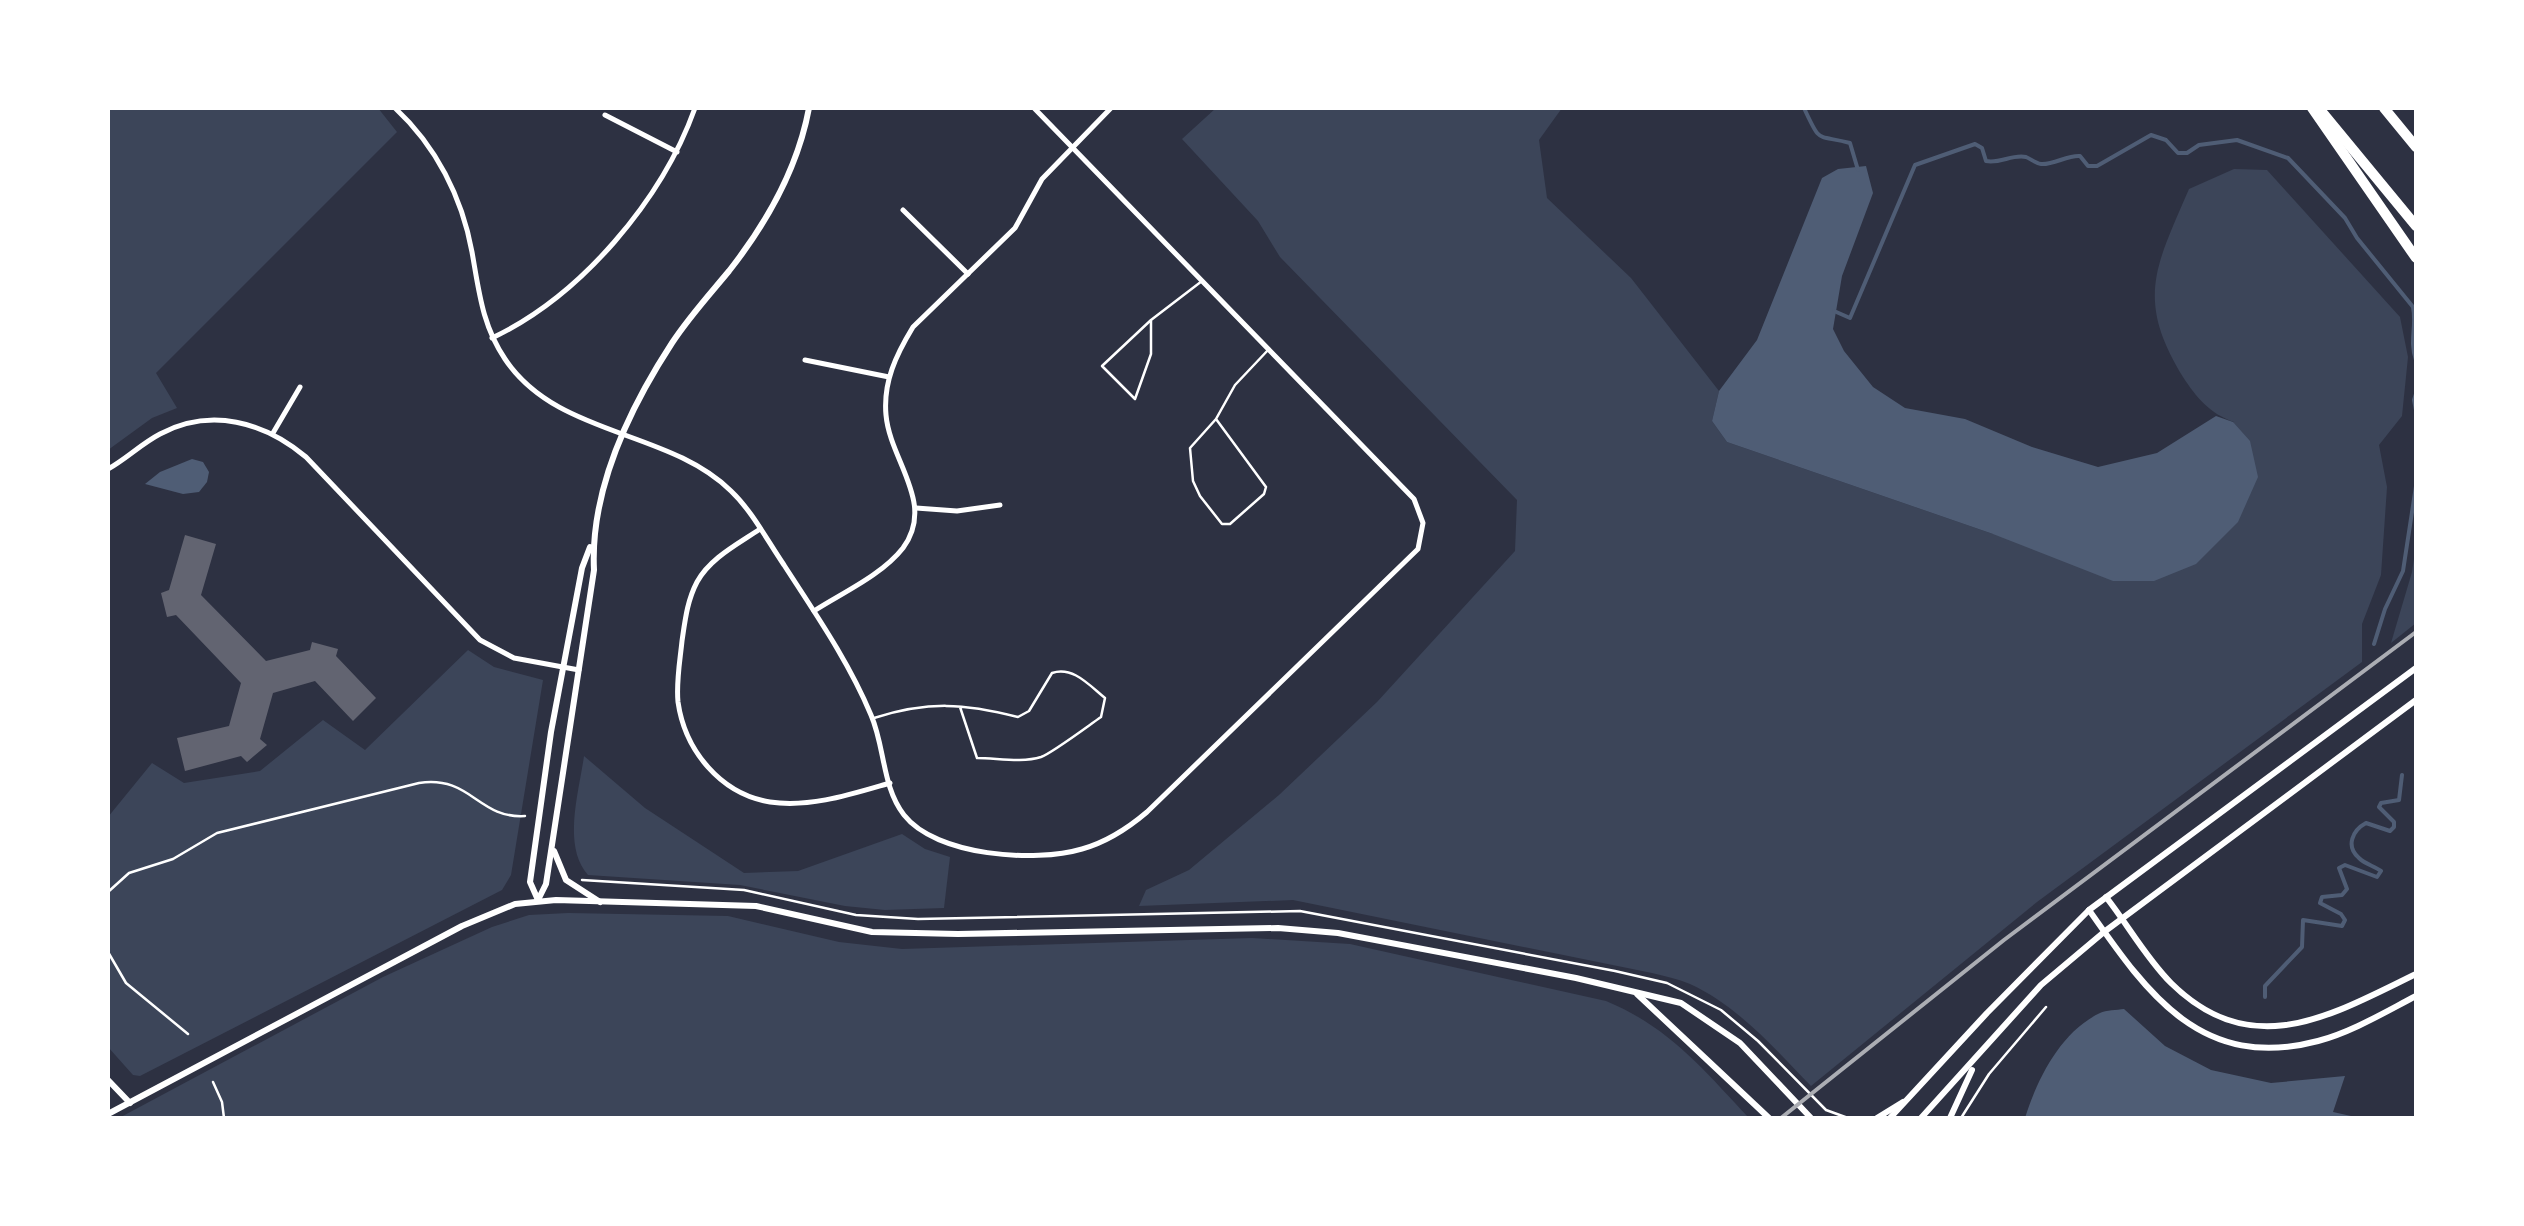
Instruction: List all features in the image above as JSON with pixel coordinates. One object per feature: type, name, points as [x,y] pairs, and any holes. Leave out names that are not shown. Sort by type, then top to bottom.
[{"type":"highway","points":[[2315,108],[2416,226]]},
{"type":"highway","points":[[2315,108],[2416,258]]},
{"type":"highway","points":[[2384,108],[2416,147]]},
{"type":"street","points":[[395,108],[424,140],[453,187],[465,220],[482,314],[508,363],[549,402],[714,476],[733,492],[848,668],[873,718],[890,783],[904,816],[931,837],[964,850],[1052,854],[1079,850],[1127,829],[1418,549],[1424,523],[1414,498],[1034,108]]},
{"type":"street","points":[[492,338],[543,308],[591,266],[645,201],[676,152],[695,108]]},
{"type":"street","points":[[538,900],[546,884],[553,843],[594,570],[598,506],[623,435],[673,342],[756,235],[794,158],[809,108]]},
{"type":"street","points":[[814,611],[888,563],[910,536],[916,508],[886,416],[889,377],[913,327],[1015,228],[1042,180],[1111,108]]},
{"type":"street","points":[[605,115],[676,152]]},
{"type":"street","points":[[903,210],[968,274]]},
{"type":"street","points":[[805,360],[889,377]]},
{"type":"street","points":[[273,433],[300,386]]},
{"type":"street","points":[[108,469],[179,425],[224,420],[273,433],[306,457],[480,640],[514,658],[579,670]]},
{"type":"street","points":[[916,508],[957,511],[1000,505]]},
{"type":"street","points":[[760,529],[711,564],[690,596],[678,698],[691,744],[705,765],[722,780],[742,793],[766,801],[813,802],[890,783]]},
{"type":"street","points":[[538,900],[530,882],[563,667],[582,568],[593,541]]},
{"type":"street","points":[[1890,1118],[2089,910],[2416,668]]},
{"type":"street","points":[[1921,1118],[1976,1060],[2022,1003],[2104,932],[2416,700]]},
{"type":"street","points":[[553,843],[556,862],[566,880],[601,902]]},
{"type":"street","points":[[2106,897],[2156,966],[2188,998],[2228,1018],[2255,1025],[2309,1023],[2416,974]]},
{"type":"street","points":[[108,1114],[462,926],[515,904],[538,900],[756,906],[872,932],[1278,928],[1338,932],[1541,970],[1681,1003],[1718,1026],[1762,1063],[1811,1118]]},
{"type":"street","points":[[2089,910],[2138,979],[2174,1015],[2195,1028],[2243,1044],[2295,1046],[2321,1040],[2416,996]]},
{"type":"street","points":[[1636,993],[1769,1118]]},
{"type":"street","points":[[1950,1118],[1976,1060]]},
{"type":"street","points":[[108,1080],[130,1103]]},
{"type":"street","points":[[1878,1118],[1912,1096]]},
{"type":"lane","points":[[1151,320],[1151,354],[1135,399],[1102,366],[1151,320],[1204,280]]},
{"type":"lane","points":[[1216,418],[1266,487],[1264,494],[1230,524],[1222,524],[1200,496],[1189,464],[1190,448],[1216,418],[1236,385],[1270,349]]},
{"type":"lane","points":[[873,718],[914,706],[983,707],[1018,717],[1029,712],[1052,674],[1062,670],[1074,674],[1106,698],[1101,717],[1046,756],[1031,759],[977,758],[960,707]]},
{"type":"path","points":[[108,892],[129,874],[173,859],[217,834],[419,783],[450,784],[501,816],[525,816]]},
{"type":"path","points":[[576,877],[600,883],[744,890],[856,914],[918,919],[1300,910],[1418,932],[1615,971],[1695,995],[1721,1010],[1758,1042],[1826,1110],[1848,1118]]},
{"type":"path","points":[[108,952],[126,983],[188,1034]]},
{"type":"path","points":[[1961,1118],[1989,1074],[2046,1008]]},
{"type":"path","points":[[214,1082],[224,1118]]},
{"type":"shaded area","points":[[108,108],[378,108],[397,132],[156,373],[177,408],[152,418],[108,450]]},
{"type":"shaded area","points":[[1216,108],[1562,108],[1539,140],[1547,198],[1631,278],[1719,391],[1712,421],[1727,442],[1993,534],[2234,422],[2204,404],[2183,377],[2159,326],[2156,283],[2167,240],[2189,189],[2234,169],[2267,170],[2400,317],[2408,357],[2402,416],[2379,445],[2387,487],[2381,575],[2362,624],[2362,662],[2037,902],[1811,1086],[1740,1016],[1707,993],[1671,978],[1293,900],[1139,906],[1146,890],[1189,870],[1279,795],[1377,702],[1515,551],[1517,500],[1280,257],[1258,221],[1182,139]]},
{"type":"shaded area","points":[[1866,166],[1873,193],[1842,276],[1833,329],[1844,351],[1873,387],[1905,408],[1965,419],[2032,447],[2098,467],[2157,453],[2216,416],[2233,422],[2250,441],[2258,477],[2238,522],[2196,564],[2154,581],[2113,581],[1993,534],[1727,442],[1712,421],[1719,391],[1757,340],[1822,178],[1838,169]]},
{"type":"shaded area","points":[[192,459],[203,462],[209,472],[199,492],[183,494],[145,484],[160,472]]},
{"type":"shaded area","points":[[2416,545],[2416,623],[2391,643],[2412,572]]},
{"type":"shaded area","points":[[468,650],[494,667],[543,680],[511,875],[502,890],[140,1076],[133,1075],[108,1047],[108,817],[152,763],[184,783],[260,771],[323,720],[365,750]]},
{"type":"shaded area","points":[[584,756],[645,808],[744,873],[798,871],[902,834],[925,849],[950,857],[944,908],[885,910],[740,885],[588,875],[580,863],[574,834]]},
{"type":"shaded area","points":[[529,915],[728,916],[839,942],[902,949],[1252,938],[1350,944],[1606,1001],[1667,1037],[1749,1118],[119,1118],[383,977],[492,927]]},
{"type":"shaded area","points":[[2124,1009],[2165,1046],[2211,1070],[2271,1083],[2345,1076],[2333,1112],[2360,1118],[2025,1118],[2043,1073],[2073,1032],[2100,1013]]},
{"type":"building","points":[[185,535],[216,544],[201,595],[266,661],[310,650],[312,642],[338,649],[336,656],[376,698],[353,721],[315,681],[273,693],[260,739],[267,745],[247,762],[241,756],[185,771],[177,738],[229,726],[241,683],[176,615],[167,617],[161,593],[169,590]]},
{"type":"waterway","points":[[1804,108],[1821,136],[1850,143],[1858,170]]},
{"type":"waterway","points":[[1834,311],[1850,318],[1915,165],[1975,144],[1982,148],[1986,161],[2021,156],[2046,164],[2080,156],[2088,166],[2097,166],[2151,135],[2166,140],[2178,153],[2187,153],[2199,145],[2237,140],[2288,158],[2345,218],[2413,307],[2416,360]]},
{"type":"waterway","points":[[2416,394],[2416,410]]},
{"type":"waterway","points":[[2374,644],[2403,571],[2416,486]]},
{"type":"waterway","points":[[2265,997],[2265,986],[2302,947],[2303,920],[2342,926],[2345,920],[2341,914],[2320,903],[2322,897],[2342,895],[2347,889],[2339,868],[2345,865],[2377,877],[2381,871],[2355,853],[2352,839],[2366,823],[2390,831],[2394,827],[2379,807],[2381,803],[2399,800],[2402,775]]},
{"type":"railway","points":[[1781,1118],[2004,940],[2416,632]]}]
